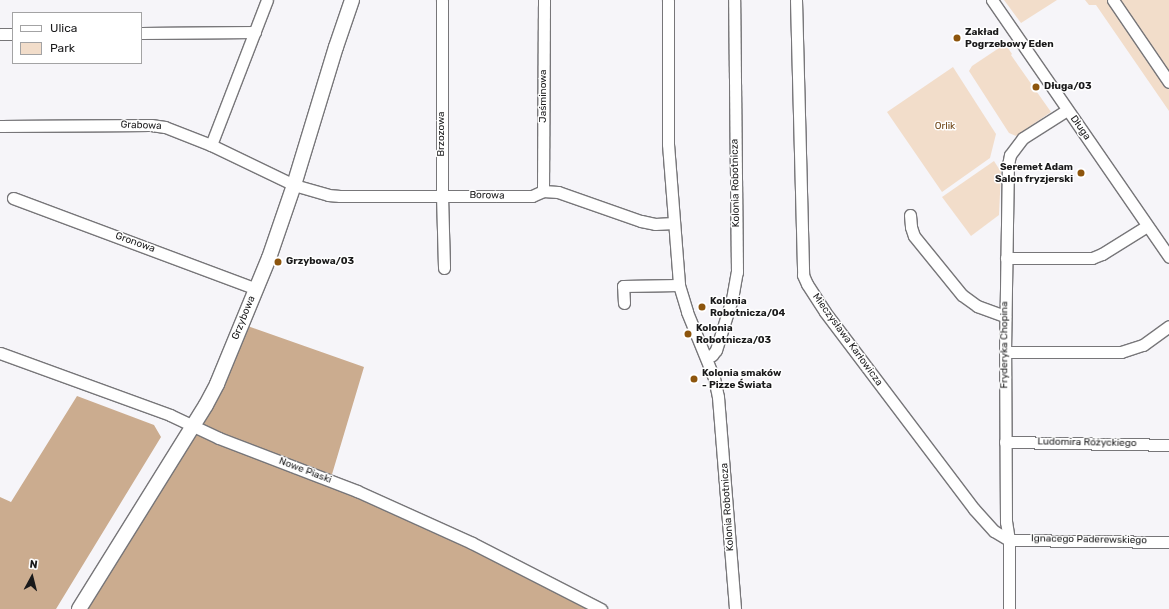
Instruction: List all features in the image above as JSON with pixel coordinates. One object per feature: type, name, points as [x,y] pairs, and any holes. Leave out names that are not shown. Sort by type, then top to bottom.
[{"type":"main road","name":"Grzybowa","points":[[79,609],[193,426],[216,384],[256,289],[294,185],[336,47],[352,0]]},
{"type":"street","points":[[211,145],[267,0]]},
{"type":"street","name":"Brzozowa","points":[[442,0],[442,195],[444,268]]},
{"type":"street","name":"Jaśminowa","points":[[543,191],[544,0]]},
{"type":"street","name":"Kolonia Robotnicza","points":[[668,0],[667,107],[674,223],[680,285],[687,312],[707,358],[716,388],[720,412],[735,609]]},
{"type":"street","name":"Kolonia Robotnicza","points":[[707,358],[716,350],[732,299],[737,272],[734,0]]},
{"type":"street","name":"Mieczysława Karłowicza","points":[[796,0],[803,276],[825,312],[974,509],[994,531],[1009,540]]},
{"type":"street","name":"Długa","points":[[992,0],[1169,256]]},
{"type":"street","points":[[1114,0],[1169,82]]},
{"type":"street","points":[[142,33],[255,32]]},
{"type":"street","points":[[0,34],[12,34]]},
{"type":"street","name":"Fryderyka Chopina","points":[[1009,609],[1009,540],[1006,522],[1005,442],[1008,165],[1010,155],[1023,138],[1067,110]]},
{"type":"street","name":"Grabowa","points":[[0,126],[152,125],[180,131],[294,185]]},
{"type":"street","name":"Borowa","points":[[294,185],[340,196],[532,196],[543,191],[558,192],[648,223],[674,223]]},
{"type":"street","name":"Gronowa","points":[[13,198],[256,289]]},
{"type":"street","points":[[910,215],[911,227],[914,236],[962,295],[977,306],[1006,316]]},
{"type":"street","points":[[1006,258],[1092,258],[1102,254],[1147,226]]},
{"type":"street","points":[[624,303],[623,286],[680,285]]},
{"type":"street","points":[[1005,352],[1121,352],[1143,345],[1169,326]]},
{"type":"street","name":"Nowe Piaski","points":[[0,353],[170,415],[218,438],[357,491],[447,530],[601,609]]},
{"type":"street","name":"Ludomira Różyckiego","points":[[1005,442],[1169,445]]},
{"type":"street","name":"Ignacego Paderewskiego","points":[[1009,540],[1169,542]]},
{"type":"green space","points":[[1004,0],[1057,0],[1021,23]]},
{"type":"green space","points":[[1085,0],[1169,0],[1169,111],[1096,5],[1089,5]]},
{"type":"green space","points":[[1008,42],[1011,45],[1008,48],[1012,54],[1011,55],[1051,112],[1016,136],[1009,133],[969,71],[972,66]]},
{"type":"green space","name":"Orlik","points":[[953,67],[996,134],[990,158],[942,192],[887,112]]},
{"type":"green space","points":[[994,161],[1001,172],[999,215],[971,236],[942,197]]},
{"type":"shaded area","points":[[242,324],[364,367],[330,481],[601,609],[79,609],[159,480]]},
{"type":"shaded area","points":[[77,396],[154,425],[161,437],[56,609],[0,609],[0,497],[11,502]]},
{"type":"place","name":"Zakład Pogrzebowy Eden","points":[[957,38]]},
{"type":"place","name":"Długa/03","points":[[1036,87]]},
{"type":"place","name":"Seremet Adam Salon fryzjerski","points":[[1081,173]]},
{"type":"place","name":"Grzybowa/03","points":[[278,262]]},
{"type":"place","name":"Kolonia Robotnicza/04","points":[[702,307]]},
{"type":"place","name":"Kolonia Robotnicza/03","points":[[688,334]]},
{"type":"place","name":"Kolonia smaków - Pizze Świata","points":[[694,379]]}]
